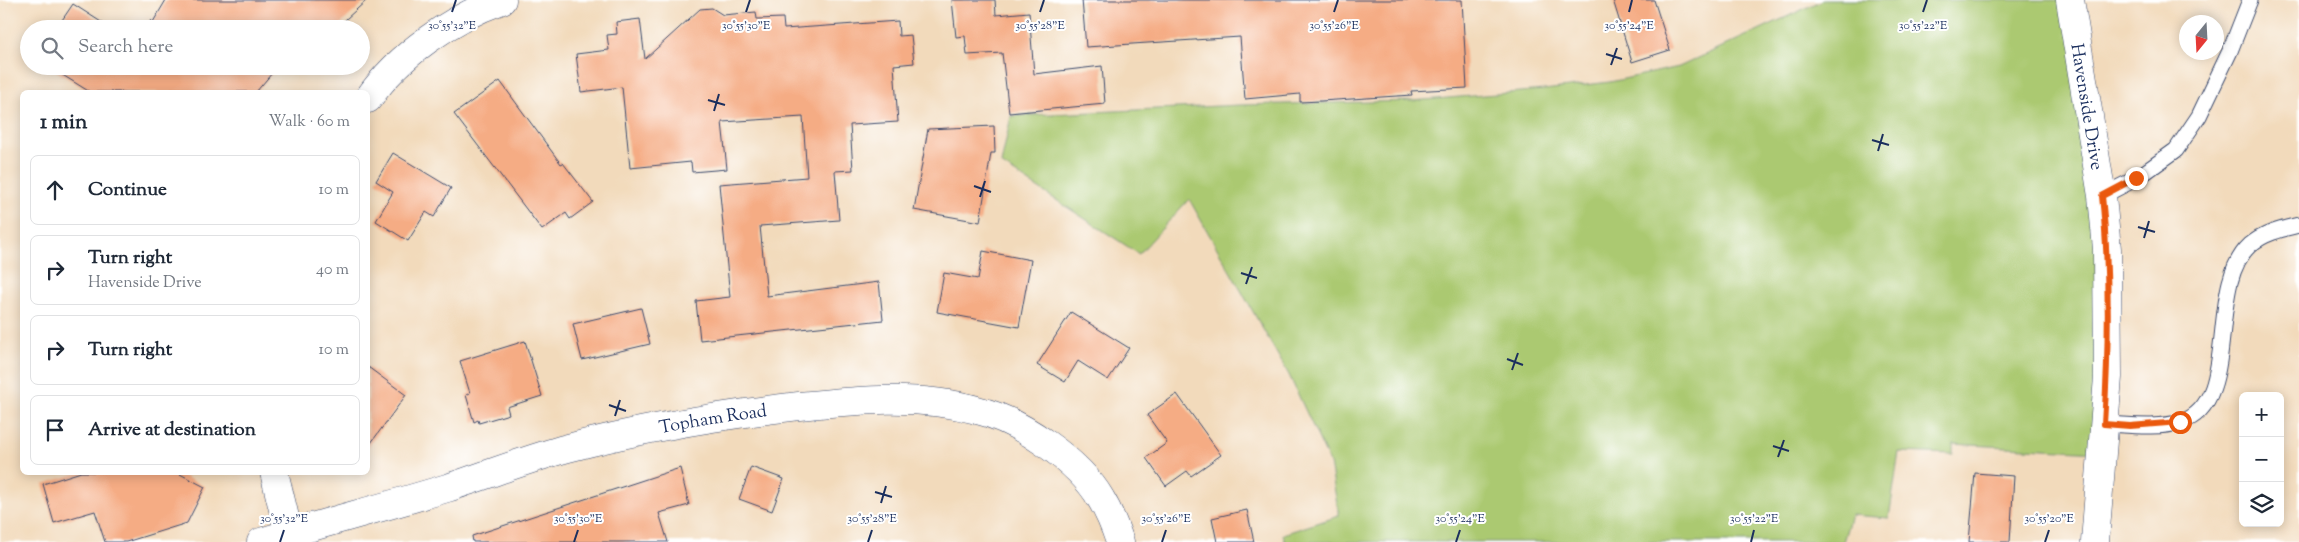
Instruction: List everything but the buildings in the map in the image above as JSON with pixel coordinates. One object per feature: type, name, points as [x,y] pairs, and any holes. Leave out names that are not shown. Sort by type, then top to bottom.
[{"type":"street","points":[[370,97],[401,62],[439,32],[478,8],[502,0]]},
{"type":"street","name":"Havenside Drive","points":[[2070,0],[2102,196],[2107,249],[2108,377],[2095,542]]},
{"type":"street","name":"Topham Road","points":[[261,542],[446,488],[568,448],[711,418],[841,402],[908,399],[979,410],[1011,422],[1034,436],[1057,452],[1100,497],[1120,542]]},
{"type":"street","points":[[275,475],[289,534]]},
{"type":"lane","points":[[2102,196],[2136,178],[2176,150],[2199,116],[2230,50],[2250,0]]},
{"type":"lane","points":[[2104,424],[2180,422],[2194,416],[2207,402],[2217,373],[2229,282],[2238,259],[2251,244],[2275,230],[2299,225]]},
{"type":"green space","points":[[1823,0],[2068,0],[2096,170],[2098,452],[1953,444],[1953,454],[1899,452],[1889,518],[1851,515],[1843,542],[1285,542],[1283,534],[1339,516],[1330,463],[1289,375],[1189,199],[1139,254],[1001,164],[1011,116],[1240,105],[1412,101],[1544,90],[1610,82],[1679,67]]},
{"type":"route","points":[[2136,178],[2102,196],[2107,249],[2108,377],[2104,424],[2130,426],[2180,422]]}]
